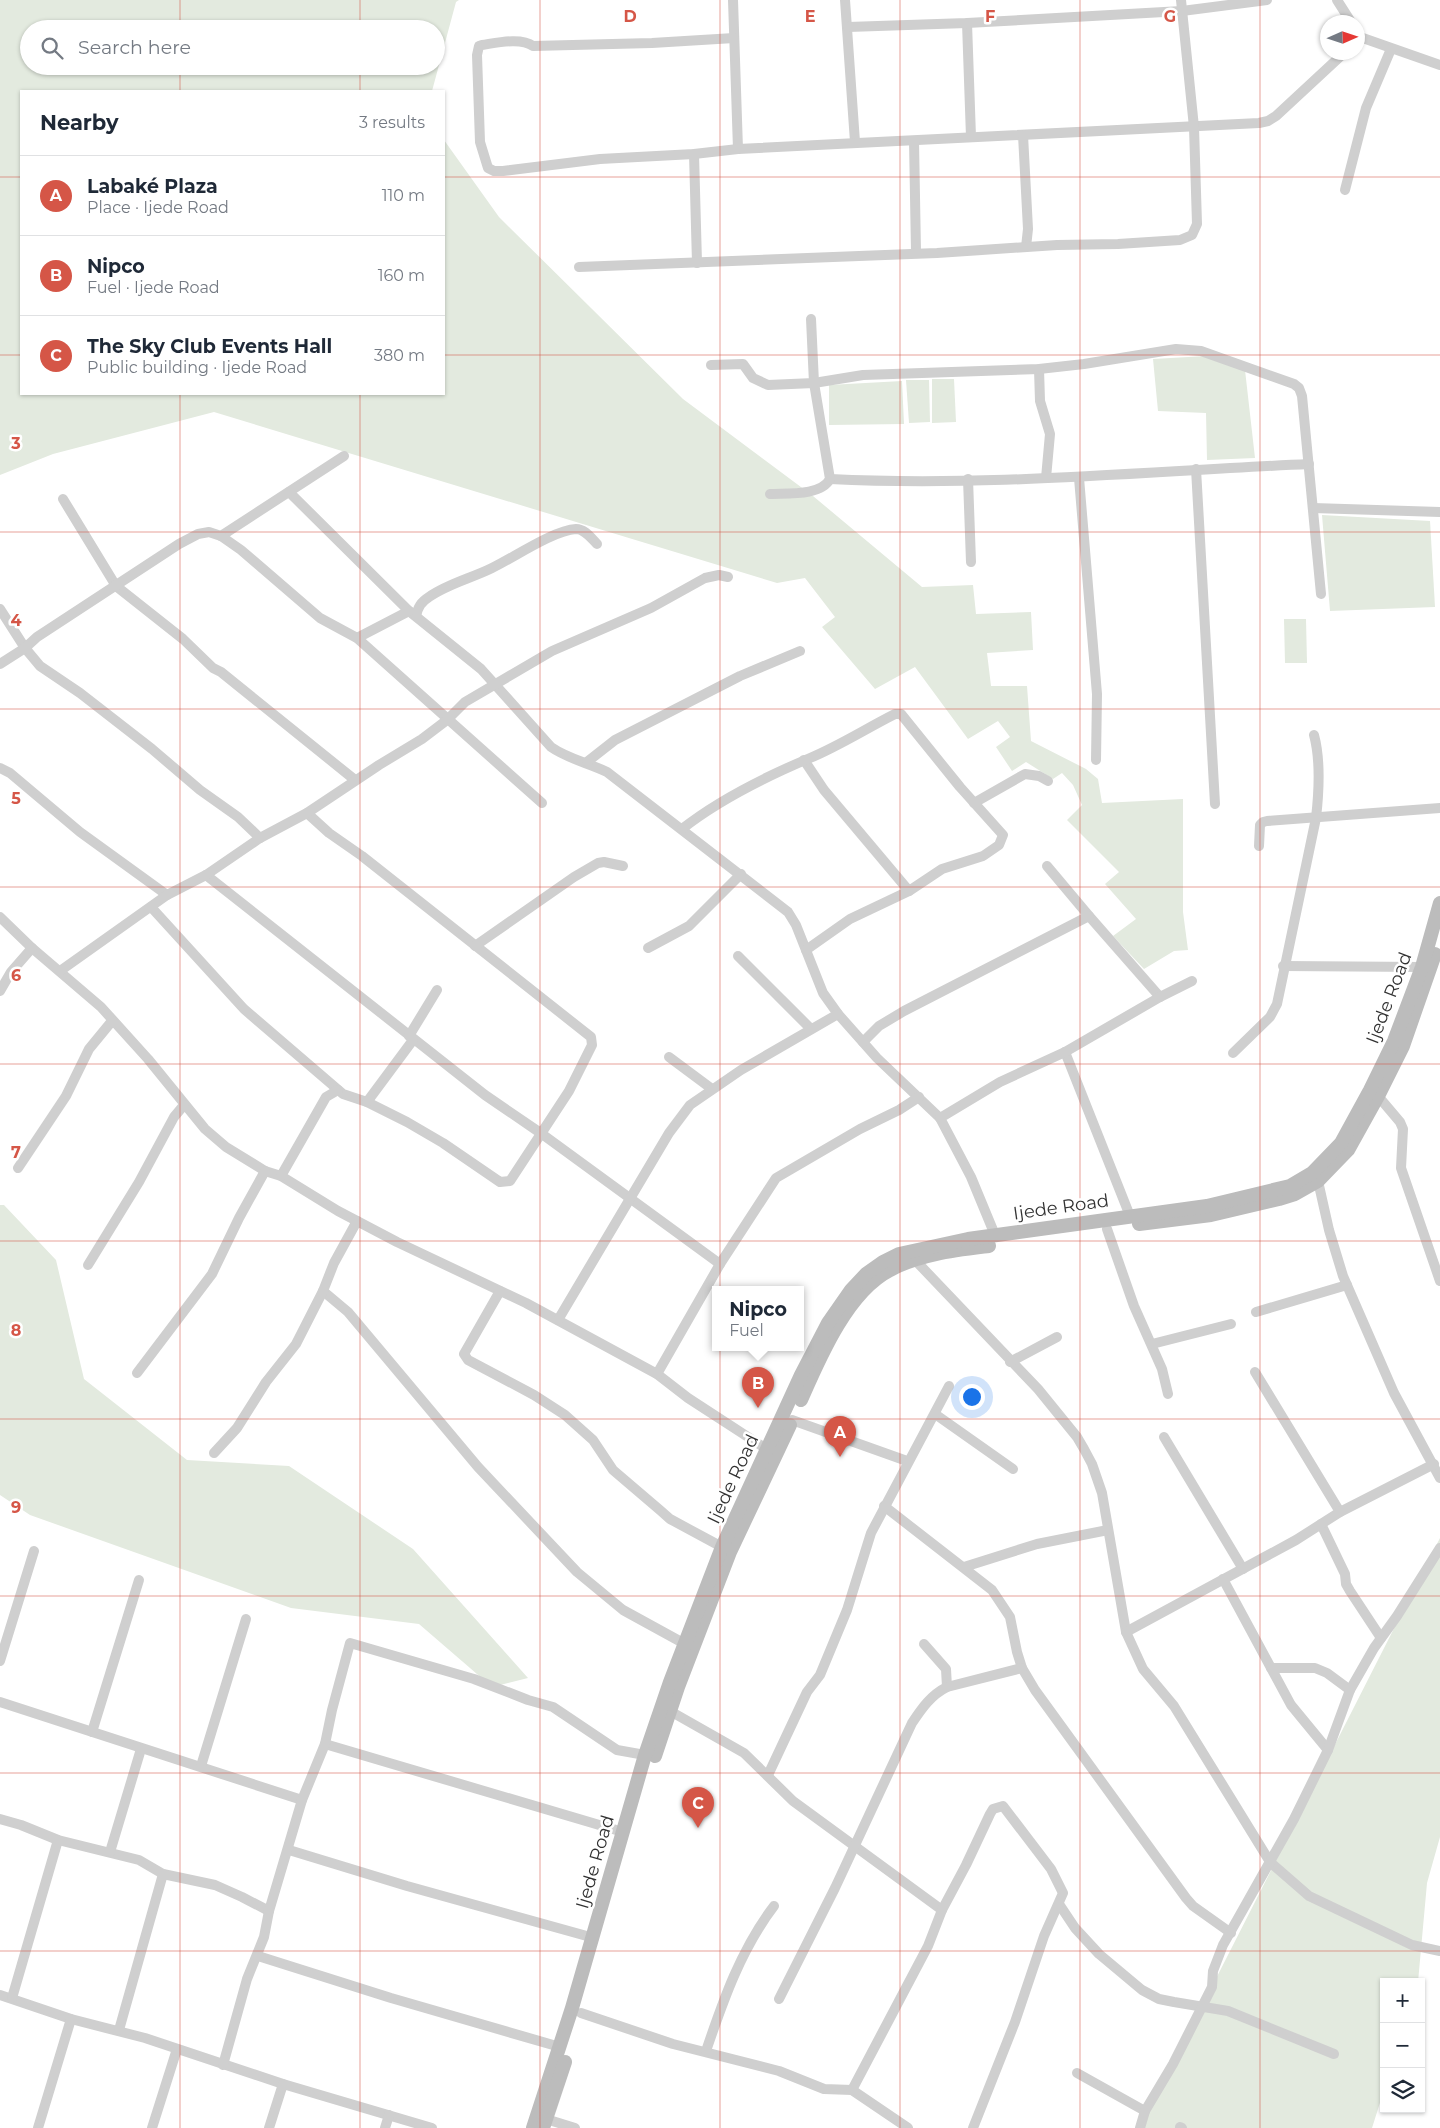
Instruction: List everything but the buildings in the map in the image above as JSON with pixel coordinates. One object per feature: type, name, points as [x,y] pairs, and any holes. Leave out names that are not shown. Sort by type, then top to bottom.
[{"type":"main road","name":"Ijede Road","points":[[533,2128],[594,1938],[645,1755],[670,1682],[722,1547],[801,1375],[828,1323],[851,1290],[866,1274],[899,1254],[968,1239],[1207,1206],[1290,1186],[1312,1173],[1341,1143],[1394,1041],[1422,967],[1440,903]]},
{"type":"main road","name":"Ijede Road","points":[[544,2124],[581,2013],[654,1760],[670,1711],[730,1552],[809,1381],[836,1329],[858,1297],[889,1270],[915,1260],[972,1248],[1211,1215],[1295,1194],[1318,1181],[1348,1150],[1378,1096],[1403,1046],[1430,972],[1440,938]]},
{"type":"street","points":[[734,0],[738,149]]},
{"type":"street","points":[[845,0],[855,142]]},
{"type":"street","points":[[579,268],[1180,240],[1192,235],[1197,224],[1194,127],[1181,0]]},
{"type":"street","points":[[848,28],[1182,12],[1267,0]]},
{"type":"street","points":[[1337,0],[1347,15]]},
{"type":"street","points":[[967,23],[972,137]]},
{"type":"street","points":[[734,38],[652,43],[533,46],[522,42],[482,44],[478,50],[476,63],[480,142],[488,168],[494,171],[503,171],[600,159],[694,154],[738,149],[1194,127],[1268,121],[1337,60]]},
{"type":"street","points":[[1365,39],[1440,65]]},
{"type":"street","points":[[1345,190],[1366,108],[1392,49]]},
{"type":"street","points":[[1023,135],[1028,229],[1026,247]]},
{"type":"street","points":[[914,141],[916,252]]},
{"type":"street","points":[[694,154],[697,264]]},
{"type":"street","points":[[770,494],[816,490],[827,483],[830,478],[814,383],[811,319]]},
{"type":"street","points":[[711,365],[743,364],[753,378],[768,385],[814,383],[863,375],[1039,369],[1084,364],[1176,349],[1201,351],[1231,360],[1294,384],[1299,388],[1302,396],[1321,594]]},
{"type":"street","points":[[1039,369],[1040,401],[1050,434],[1046,478]]},
{"type":"street","points":[[221,536],[344,456]]},
{"type":"street","points":[[830,478],[885,481],[1079,478],[1196,469],[1309,464]]},
{"type":"street","points":[[1196,469],[1215,804]]},
{"type":"street","points":[[1079,478],[1097,694],[1096,760]]},
{"type":"street","points":[[968,479],[971,562]]},
{"type":"street","points":[[289,492],[413,613],[466,656],[551,747],[565,756],[587,762],[607,772],[788,912],[824,993],[838,1014],[863,1042],[940,1118],[971,1177],[995,1235]]},
{"type":"street","points":[[63,499],[116,586],[183,639],[213,668],[221,672],[355,780]]},
{"type":"street","points":[[1313,508],[1440,512]]},
{"type":"street","points":[[357,638],[413,613],[430,596],[573,529],[584,531],[597,544]]},
{"type":"street","points":[[0,664],[25,648],[37,637],[198,534],[209,532],[221,536],[241,550],[320,618],[357,638],[542,803]]},
{"type":"street","points":[[60,970],[167,895],[206,875],[260,838],[307,813],[355,780],[422,739],[448,720],[465,702],[552,651],[651,608],[705,578],[719,575],[728,577]]},
{"type":"street","points":[[0,609],[25,648],[40,666],[80,693],[152,749],[200,790],[238,817],[260,838]]},
{"type":"street","points":[[587,762],[615,740],[740,676],[800,650]]},
{"type":"street","points":[[682,830],[714,807],[895,714],[901,714],[974,803],[1003,834],[999,845],[983,856],[942,869],[909,891],[850,919],[806,950]]},
{"type":"street","points":[[1233,1053],[1270,1018],[1277,1004],[1316,818],[1318,798],[1317,744],[1314,735]]},
{"type":"street","points":[[804,760],[824,790],[909,891]]},
{"type":"street","points":[[0,768],[10,773],[80,832],[167,895]]},
{"type":"street","points":[[974,803],[1025,774],[1039,776],[1048,781]]},
{"type":"street","points":[[1259,846],[1260,825],[1263,822],[1440,808]]},
{"type":"street","points":[[151,908],[244,1009],[343,1094],[367,1102],[443,1143],[500,1182],[510,1181],[569,1091],[592,1045],[591,1036],[362,856],[329,833],[307,813]]},
{"type":"street","points":[[475,946],[574,877],[598,863],[604,862],[623,866]]},
{"type":"street","points":[[1047,866],[1160,997]]},
{"type":"street","points":[[648,948],[689,926],[741,874]]},
{"type":"street","points":[[206,875],[485,1095],[542,1134],[720,1264]]},
{"type":"street","points":[[863,1042],[879,1026],[904,1011],[1089,916]]},
{"type":"street","points":[[0,917],[32,948],[60,970],[101,1008],[148,1059],[184,1105],[214,1138],[265,1171],[280,1176],[357,1221],[558,1320],[657,1374],[688,1398],[768,1450]]},
{"type":"street","points":[[0,991],[11,972],[32,948]]},
{"type":"street","points":[[738,956],[811,1029]]},
{"type":"street","points":[[1284,966],[1422,967]]},
{"type":"street","points":[[940,1118],[1000,1082],[1065,1052],[1160,997],[1192,981]]},
{"type":"street","points":[[367,1102],[411,1038],[437,990]]},
{"type":"street","points":[[558,1320],[680,1116],[690,1105],[741,1070],[838,1014]]},
{"type":"street","points":[[18,1168],[66,1096],[90,1049],[112,1021]]},
{"type":"street","points":[[1065,1052],[1130,1216]]},
{"type":"street","points":[[669,1057],[712,1089]]},
{"type":"street","points":[[280,1176],[326,1097],[338,1090]]},
{"type":"street","points":[[1378,1096],[1400,1122],[1403,1129],[1401,1168],[1440,1281]]},
{"type":"street","points":[[657,1374],[720,1264],[776,1178],[919,1097]]},
{"type":"street","points":[[88,1265],[139,1182],[174,1117],[184,1105]]},
{"type":"street","points":[[137,1373],[212,1274],[239,1218],[265,1171]]},
{"type":"street","points":[[1318,1181],[1329,1230],[1347,1285],[1394,1393],[1440,1478]]},
{"type":"street","points":[[214,1453],[237,1428],[266,1382],[296,1344],[323,1292],[334,1263],[357,1221]]},
{"type":"street","points":[[1107,1229],[1134,1306],[1162,1369],[1168,1394]]},
{"type":"street","points":[[915,1260],[1010,1362],[1038,1389],[1077,1436],[1102,1493],[1126,1632],[1143,1669],[1174,1706],[1270,1862],[1309,1896],[1412,1945],[1440,1951]]},
{"type":"street","points":[[1256,1312],[1347,1285]]},
{"type":"street","points":[[500,1291],[464,1354],[468,1360],[534,1395],[565,1415],[593,1440],[614,1470],[661,1511],[722,1547]]},
{"type":"street","points":[[323,1292],[348,1312],[478,1467],[578,1572],[623,1610],[685,1644]]},
{"type":"street","points":[[1152,1344],[1231,1324]]},
{"type":"street","points":[[1010,1362],[1057,1337]]},
{"type":"street","points":[[1255,1372],[1340,1512]]},
{"type":"street","points":[[768,1775],[807,1692],[820,1675],[848,1610],[871,1532],[908,1461],[936,1414],[949,1386]]},
{"type":"street","points":[[936,1414],[1013,1469]]},
{"type":"street","points":[[792,1420],[908,1461]]},
{"type":"street","points":[[1164,1437],[1243,1569]]},
{"type":"street","points":[[1126,1632],[1243,1569],[1340,1512],[1434,1464]]},
{"type":"street","points":[[884,1506],[992,1590],[1010,1617],[1016,1652],[1022,1668],[1035,1690],[1192,1906],[1231,1933]]},
{"type":"street","points":[[1321,1524],[1345,1574],[1346,1584],[1381,1638]]},
{"type":"street","points":[[964,1567],[1038,1544],[1108,1530]]},
{"type":"street","points":[[1140,2128],[1145,2111],[1173,2064],[1212,1987],[1217,1959],[1294,1819],[1328,1750],[1350,1690],[1381,1638],[1440,1548]]},
{"type":"street","points":[[0,1661],[34,1551]]},
{"type":"street","points":[[1223,1579],[1291,1705],[1328,1750]]},
{"type":"street","points":[[92,1732],[139,1580]]},
{"type":"street","points":[[201,1766],[246,1618]]},
{"type":"street","points":[[223,2065],[247,1979],[258,1956],[302,1800],[325,1744],[350,1643],[474,1679],[528,1700],[553,1707],[617,1750],[645,1755]]},
{"type":"street","points":[[924,1644],[946,1669],[947,1687]]},
{"type":"street","points":[[779,1999],[855,1846],[912,1722],[923,1706],[947,1687],[1022,1668]]},
{"type":"street","points":[[1271,1668],[1315,1668],[1327,1672],[1350,1690]]},
{"type":"street","points":[[0,1702],[302,1800]]},
{"type":"street","points":[[670,1711],[744,1753],[793,1801],[942,1910]]},
{"type":"street","points":[[325,1744],[623,1832]]},
{"type":"street","points":[[110,1852],[128,1798],[141,1749]]},
{"type":"street","points":[[852,2090],[924,1953],[942,1910],[993,1809],[1003,1806],[1051,1869],[1063,1893],[1060,1904],[1044,1936],[1018,2013],[973,2128]]},
{"type":"street","points":[[0,1819],[21,1825],[58,1840],[139,1860],[163,1874],[215,1885],[269,1912]]},
{"type":"street","points":[[12,1998],[58,1840]]},
{"type":"street","points":[[289,1850],[407,1886],[594,1938]]},
{"type":"street","points":[[119,2030],[163,1874]]},
{"type":"street","points":[[1060,1904],[1075,1928],[1099,1954],[1142,1990],[1159,1999],[1228,2011],[1334,2054]]},
{"type":"street","points":[[706,2051],[724,2000],[746,1950],[774,1906]]},
{"type":"street","points":[[258,1956],[390,1998],[560,2047]]},
{"type":"street","points":[[0,1995],[72,2019],[119,2030],[283,2084],[432,2128]]},
{"type":"street","points":[[581,2013],[673,2044],[779,2071],[824,2089],[852,2090],[908,2128]]},
{"type":"street","points":[[38,2128],[72,2019]]},
{"type":"street","points":[[152,2128],[176,2048]]},
{"type":"street","points":[[1077,2073],[1145,2111]]},
{"type":"street","points":[[269,2128],[283,2084]]},
{"type":"street","points":[[385,2128],[389,2115]]},
{"type":"street","points":[[544,2124],[574,2128]]},
{"type":"shaded area","points":[[0,0],[459,0],[456,2],[445,43],[445,20],[20,20],[20,75],[436,75],[432,90],[20,90],[20,395],[445,395],[445,141],[499,217],[683,399],[813,496],[922,587],[973,585],[976,614],[1031,612],[1033,650],[987,653],[991,686],[1027,686],[1031,741],[1086,769],[1098,779],[1102,803],[1183,799],[1183,912],[1188,950],[1174,951],[1144,969],[1113,936],[1136,919],[1105,884],[1119,872],[1067,820],[1082,805],[1073,785],[1062,773],[1053,779],[1026,762],[1012,771],[996,747],[1010,737],[998,721],[968,739],[915,667],[875,689],[822,627],[835,617],[805,578],[777,583],[214,412],[53,454],[0,475]]},
{"type":"shaded area","points":[[1206,356],[1245,370],[1255,458],[1207,460],[1206,413],[1158,411],[1153,359]]},
{"type":"shaded area","points":[[932,379],[954,379],[956,422],[932,423]]},
{"type":"shaded area","points":[[906,380],[929,380],[930,422],[909,423]]},
{"type":"shaded area","points":[[902,381],[904,424],[829,425],[829,385]]},
{"type":"shaded area","points":[[1322,515],[1430,521],[1435,607],[1330,611]]},
{"type":"shaded area","points":[[1284,619],[1306,619],[1307,663],[1285,663]]},
{"type":"shaded area","points":[[0,1205],[4,1205],[56,1260],[84,1379],[187,1460],[289,1466],[413,1549],[528,1678],[492,1687],[419,1624],[291,1608],[30,1515],[0,1495]]},
{"type":"shaded area","points":[[1440,1538],[1440,1837],[1427,1883],[1418,1978],[1380,1978],[1380,2103],[1372,2128],[1140,2128]]},
{"type":"place","name":"Nipco","points":[[758,1408]]},
{"type":"place","name":"Labaké Plaza","points":[[840,1457]]},
{"type":"place","name":"The Sky Club Events Hall","points":[[698,1828]]}]
